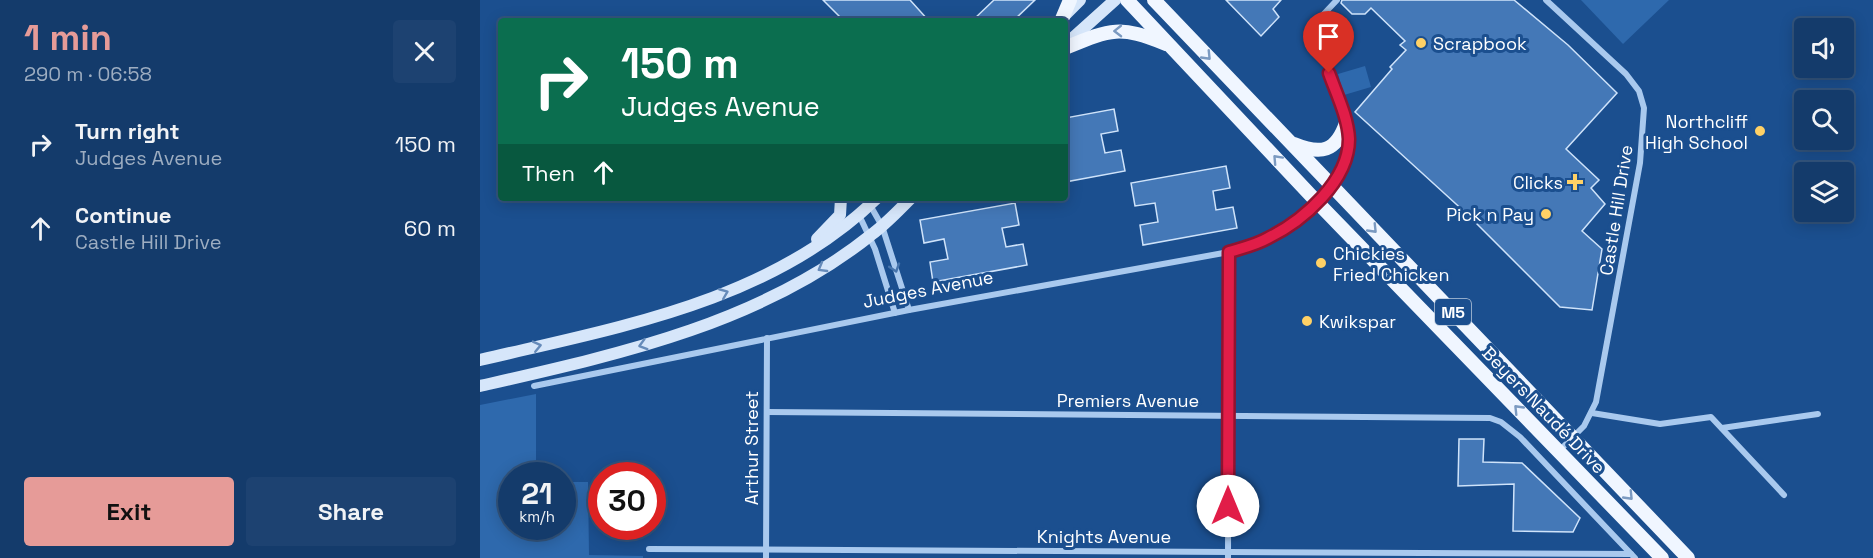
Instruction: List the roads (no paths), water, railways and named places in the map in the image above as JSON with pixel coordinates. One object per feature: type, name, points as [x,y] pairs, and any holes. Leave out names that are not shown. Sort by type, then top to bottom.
[{"type":"main road","points":[[1062,18],[1070,0]]},
{"type":"main road","points":[[1063,18],[1080,0]]},
{"type":"main road","points":[[1068,44],[1115,0]]},
{"type":"main road","name":"Beyers Naudé Drive","points":[[1127,0],[1317,202],[1662,558]]},
{"type":"main road","name":"Beyers Naudé Drive","points":[[1154,0],[1166,7],[1332,187],[1688,558]]},
{"type":"main road","points":[[1068,46],[1117,30],[1141,34],[1171,45]]},
{"type":"main road","points":[[1289,141],[1317,150],[1330,147],[1340,139],[1346,123]]},
{"type":"main road","points":[[800,258],[837,220],[842,209],[842,201]]},
{"type":"main road","points":[[480,386],[601,357],[679,335],[766,300],[827,266],[870,236],[908,201]]},
{"type":"main road","points":[[480,360],[664,315],[735,289],[800,258],[859,216],[873,202]]},
{"type":"street","points":[[1317,202],[1332,187],[1345,163],[1348,149],[1346,123],[1316,35],[1320,18],[1337,0]]},
{"type":"street","name":"Castle Hill Drive","points":[[1546,0],[1626,74],[1639,91],[1644,108],[1642,145],[1634,200],[1611,327],[1592,413],[1574,439],[1559,451]]},
{"type":"street","points":[[873,202],[909,310]]},
{"type":"street","name":"Judges Avenue","points":[[534,386],[909,310],[1229,252],[1277,234],[1317,202]]},
{"type":"street","points":[[859,216],[870,236],[895,313]]},
{"type":"street","points":[[1228,555],[1229,252]]},
{"type":"street","name":"Arthur Street","points":[[766,558],[767,338]]},
{"type":"street","name":"Premiers Avenue","points":[[767,412],[1490,418],[1513,430],[1633,556]]},
{"type":"street","points":[[1592,413],[1660,424],[1707,416],[1722,428],[1784,495]]},
{"type":"street","points":[[1722,428],[1818,414]]},
{"type":"street","name":"Knights Avenue","points":[[649,549],[1228,555],[1633,556]]},
{"type":"place","name":"Scrapbook","points":[[1421,43]]},
{"type":"place","name":"Northcliff High School","points":[[1760,131]]},
{"type":"place","name":"Clicks","points":[[1575,182]]},
{"type":"place","name":"Pick n Pay","points":[[1546,214]]},
{"type":"place","name":"Chickies Fried Chicken","points":[[1321,263]]},
{"type":"place","name":"Kwikspar","points":[[1307,321]]}]
